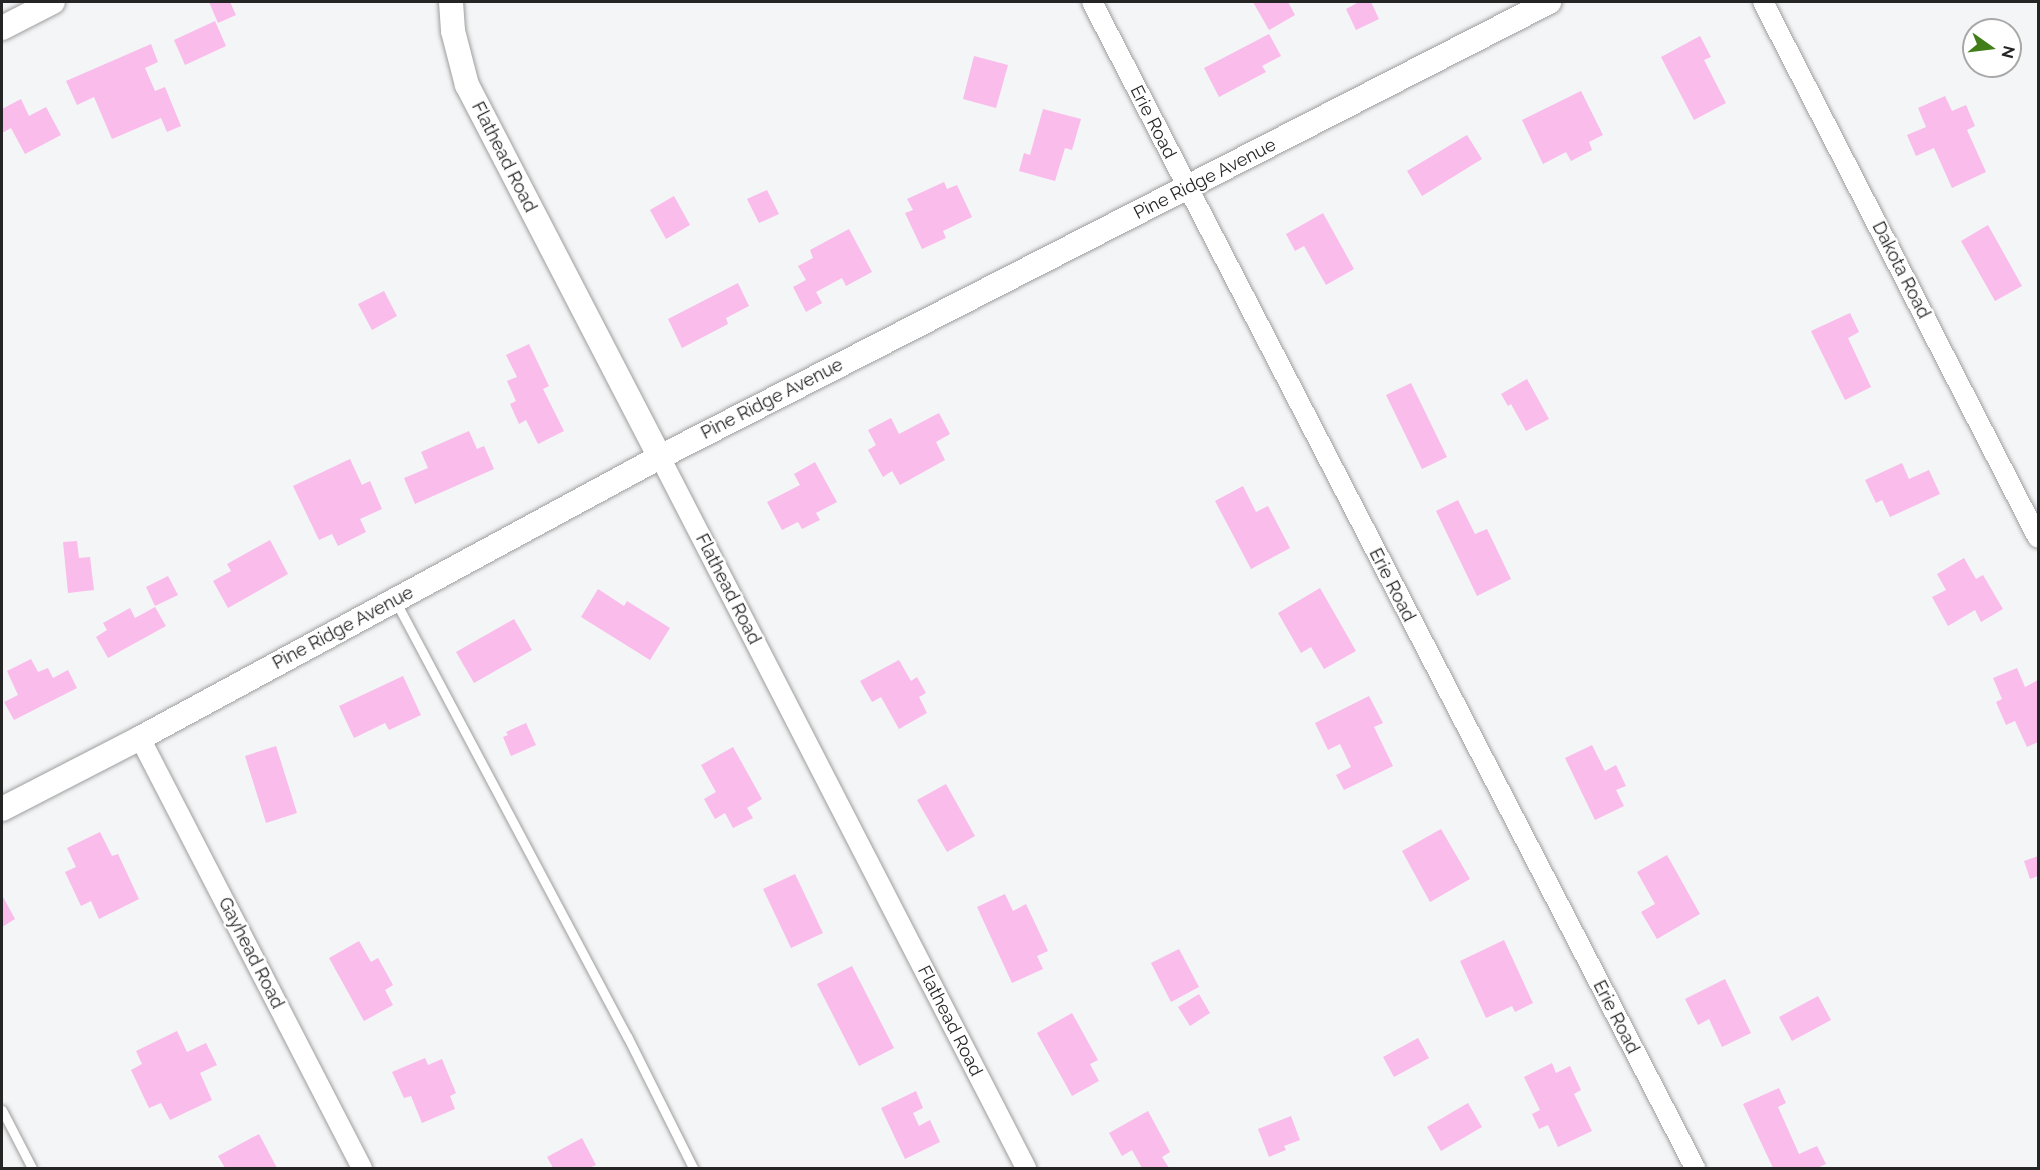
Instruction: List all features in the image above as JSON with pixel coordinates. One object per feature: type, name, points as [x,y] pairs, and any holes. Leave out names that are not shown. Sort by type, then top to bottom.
[{"type":"street","points":[[2,28],[53,2]]},
{"type":"street","name":"Flathead Road","points":[[451,2],[453,31],[467,86],[1026,1168]]},
{"type":"street","name":"Erie Road","points":[[1092,2],[1186,189],[1695,1168]]},
{"type":"street","name":"Pine Ridge Avenue","points":[[2,809],[140,738],[660,457],[1550,2]]},
{"type":"street","name":"Dakota Road","points":[[1763,2],[2038,538]]},
{"type":"street","name":"Gayhead Road","points":[[140,738],[362,1168]]},
{"type":"lane","points":[[395,600],[627,1036],[693,1168]]},
{"type":"lane","points":[[2,1110],[32,1168]]},
{"type":"building","points":[[209,2],[230,2],[236,15],[218,23]]},
{"type":"building","points":[[1253,2],[1288,2],[1295,15],[1269,30]]},
{"type":"building","points":[[1359,2],[1371,2],[1379,19],[1356,30],[1346,9]]},
{"type":"building","points":[[215,21],[226,46],[185,65],[174,40]]},
{"type":"building","points":[[1269,34],[1281,56],[1262,66],[1266,72],[1219,97],[1204,68]]},
{"type":"building","points":[[1700,36],[1711,57],[1704,60],[1726,103],[1694,120],[1661,57]]},
{"type":"building","points":[[151,44],[158,62],[145,68],[155,91],[165,87],[181,126],[167,132],[161,118],[112,139],[94,97],[77,105],[66,81]]},
{"type":"building","points":[[974,56],[1008,65],[996,108],[963,99]]},
{"type":"building","points":[[1581,91],[1603,135],[1589,142],[1592,150],[1571,161],[1566,152],[1543,164],[1522,120]]},
{"type":"building","points":[[1945,96],[1952,111],[1966,105],[1975,126],[1967,130],[1986,172],[1952,188],[1934,148],[1916,156],[1907,135],[1926,127],[1918,108]]},
{"type":"building","points":[[21,99],[29,116],[46,107],[61,135],[25,154],[11,128],[2,133],[2,109]]},
{"type":"building","points":[[1043,109],[1081,119],[1072,150],[1065,148],[1055,181],[1019,171],[1024,153],[1030,155]]},
{"type":"building","points":[[1467,135],[1482,159],[1422,196],[1407,171]]},
{"type":"building","points":[[944,182],[947,189],[957,185],[972,217],[943,231],[946,238],[922,249],[905,213],[913,210],[907,199]]},
{"type":"building","points":[[767,190],[779,214],[759,223],[747,199]]},
{"type":"building","points":[[674,196],[690,225],[666,239],[650,210]]},
{"type":"building","points":[[1323,213],[1354,269],[1326,285],[1304,246],[1295,251],[1286,234]]},
{"type":"building","points":[[1988,225],[2022,286],[1995,301],[1961,241]]},
{"type":"building","points":[[849,229],[872,272],[846,286],[842,278],[816,292],[822,303],[806,312],[793,287],[806,280],[798,266],[813,258],[810,250]]},
{"type":"building","points":[[738,283],[749,306],[726,318],[728,324],[682,348],[668,319]]},
{"type":"building","points":[[384,291],[397,316],[372,330],[358,304]]},
{"type":"building","points":[[1850,313],[1859,332],[1848,338],[1871,387],[1845,400],[1811,331]]},
{"type":"building","points":[[529,344],[549,386],[543,389],[564,431],[538,444],[526,420],[519,424],[510,404],[516,401],[507,381],[517,377],[506,355]]},
{"type":"building","points":[[1527,379],[1549,419],[1526,431],[1511,404],[1508,406],[1501,394]]},
{"type":"building","points":[[1411,383],[1447,457],[1422,469],[1386,395]]},
{"type":"building","points":[[939,413],[950,434],[936,442],[945,460],[900,485],[892,471],[883,477],[868,450],[876,445],[868,430],[891,418],[899,434]]},
{"type":"building","points":[[469,431],[477,449],[484,446],[494,469],[415,504],[404,478],[428,468],[421,452]]},
{"type":"building","points":[[350,459],[362,485],[370,481],[382,509],[360,519],[366,532],[338,546],[332,534],[319,540],[293,486]]},
{"type":"building","points":[[815,462],[837,502],[816,513],[820,520],[802,529],[798,522],[782,530],[767,502],[800,485],[794,474]]},
{"type":"building","points":[[1902,463],[1909,479],[1929,470],[1940,494],[1890,517],[1882,500],[1876,503],[1865,480]]},
{"type":"building","points":[[1243,486],[1256,512],[1268,506],[1290,548],[1251,569],[1215,501]]},
{"type":"building","points":[[1458,500],[1475,534],[1487,529],[1511,579],[1477,596],[1436,511]]},
{"type":"building","points":[[270,540],[288,574],[228,608],[213,581],[231,571],[227,564]]},
{"type":"building","points":[[77,541],[79,558],[90,557],[94,590],[68,593],[63,542]]},
{"type":"building","points":[[1964,558],[1976,579],[1983,575],[2003,609],[1981,622],[1975,610],[1948,626],[1932,597],[1946,590],[1937,574]]},
{"type":"building","points":[[168,576],[178,595],[155,606],[146,587]]},
{"type":"building","points":[[1320,588],[1356,651],[1324,669],[1311,647],[1301,653],[1278,613]]},
{"type":"building","points":[[598,589],[624,606],[627,601],[670,628],[650,660],[581,617]]},
{"type":"building","points":[[155,607],[166,626],[108,658],[96,637],[107,630],[103,623],[130,608],[135,618]]},
{"type":"building","points":[[514,619],[532,650],[474,683],[456,652]]},
{"type":"building","points":[[31,659],[38,672],[48,668],[53,678],[68,670],[77,688],[14,720],[4,702],[18,695],[7,671]]},
{"type":"building","points":[[899,660],[911,681],[917,677],[926,693],[919,697],[927,713],[899,729],[881,697],[872,702],[860,681]]},
{"type":"building","points":[[2017,668],[2025,687],[2038,680],[2038,742],[2027,747],[2015,721],[2006,725],[1996,702],[2002,699],[1993,678]]},
{"type":"building","points":[[403,676],[421,715],[389,730],[385,723],[354,738],[339,706]]},
{"type":"building","points":[[1369,696],[1383,723],[1374,727],[1393,766],[1344,790],[1336,775],[1351,767],[1340,744],[1328,750],[1315,723]]},
{"type":"building","points":[[526,723],[536,745],[511,756],[503,737],[508,735],[506,732]]},
{"type":"building","points":[[1592,745],[1605,771],[1616,765],[1626,786],[1616,790],[1624,806],[1595,820],[1565,758]]},
{"type":"building","points":[[276,746],[297,813],[266,823],[245,756]]},
{"type":"building","points":[[733,747],[762,799],[747,808],[753,818],[733,828],[725,813],[715,819],[704,799],[716,792],[701,765]]},
{"type":"building","points":[[946,784],[975,836],[947,852],[917,800]]},
{"type":"building","points":[[1441,829],[1470,879],[1430,902],[1402,851]]},
{"type":"building","points":[[100,832],[112,856],[118,854],[139,899],[99,919],[91,901],[81,906],[65,872],[76,867],[67,848]]},
{"type":"building","points":[[1667,855],[1700,914],[1657,939],[1641,912],[1655,904],[1637,872]]},
{"type":"building","points":[[2038,856],[2038,876],[2030,879],[2024,861]]},
{"type":"building","points":[[795,874],[823,933],[791,948],[763,889]]},
{"type":"building","points":[[1005,894],[1013,911],[1026,904],[1048,951],[1037,956],[1043,969],[1012,983],[977,907]]},
{"type":"building","points":[[2,895],[15,919],[2,927]]},
{"type":"building","points":[[1504,940],[1533,1003],[1515,1012],[1512,1006],[1486,1018],[1460,961]]},
{"type":"building","points":[[359,941],[371,962],[378,958],[393,985],[385,990],[393,1005],[364,1021],[329,958]]},
{"type":"building","points":[[1179,949],[1199,987],[1171,1002],[1151,963]]},
{"type":"building","points":[[852,966],[894,1048],[859,1066],[817,984]]},
{"type":"building","points":[[1725,979],[1751,1033],[1722,1047],[1709,1019],[1698,1025],[1685,999]]},
{"type":"building","points":[[1199,994],[1210,1013],[1190,1026],[1178,1007]]},
{"type":"building","points":[[1818,996],[1831,1020],[1792,1041],[1779,1017]]},
{"type":"building","points":[[1072,1013],[1098,1060],[1090,1064],[1099,1081],[1072,1096],[1037,1033]]},
{"type":"building","points":[[177,1031],[187,1052],[206,1043],[217,1065],[200,1073],[212,1100],[170,1120],[161,1103],[149,1108],[131,1070],[142,1064],[136,1051]]},
{"type":"building","points":[[1418,1038],[1429,1058],[1394,1077],[1383,1057]]},
{"type":"building","points":[[425,1058],[428,1065],[442,1059],[456,1093],[450,1096],[455,1109],[422,1123],[411,1096],[404,1098],[392,1072]]},
{"type":"building","points":[[1552,1063],[1556,1073],[1570,1066],[1581,1090],[1574,1094],[1592,1131],[1558,1147],[1548,1125],[1539,1129],[1532,1114],[1540,1110],[1524,1077]]},
{"type":"building","points":[[1779,1088],[1786,1103],[1778,1107],[1799,1154],[1817,1146],[1826,1164],[1817,1168],[1773,1168],[1743,1104]]},
{"type":"building","points":[[916,1091],[923,1108],[913,1113],[919,1126],[930,1120],[940,1142],[905,1159],[881,1108]]},
{"type":"building","points":[[1468,1103],[1482,1127],[1441,1151],[1427,1127]]},
{"type":"building","points":[[1148,1111],[1170,1152],[1162,1157],[1169,1168],[1142,1168],[1132,1150],[1122,1156],[1109,1133]]},
{"type":"building","points":[[1291,1116],[1300,1140],[1284,1146],[1286,1150],[1269,1157],[1258,1129]]},
{"type":"building","points":[[259,1134],[277,1168],[225,1168],[218,1156]]},
{"type":"building","points":[[582,1138],[596,1165],[589,1168],[553,1168],[547,1157]]}]
